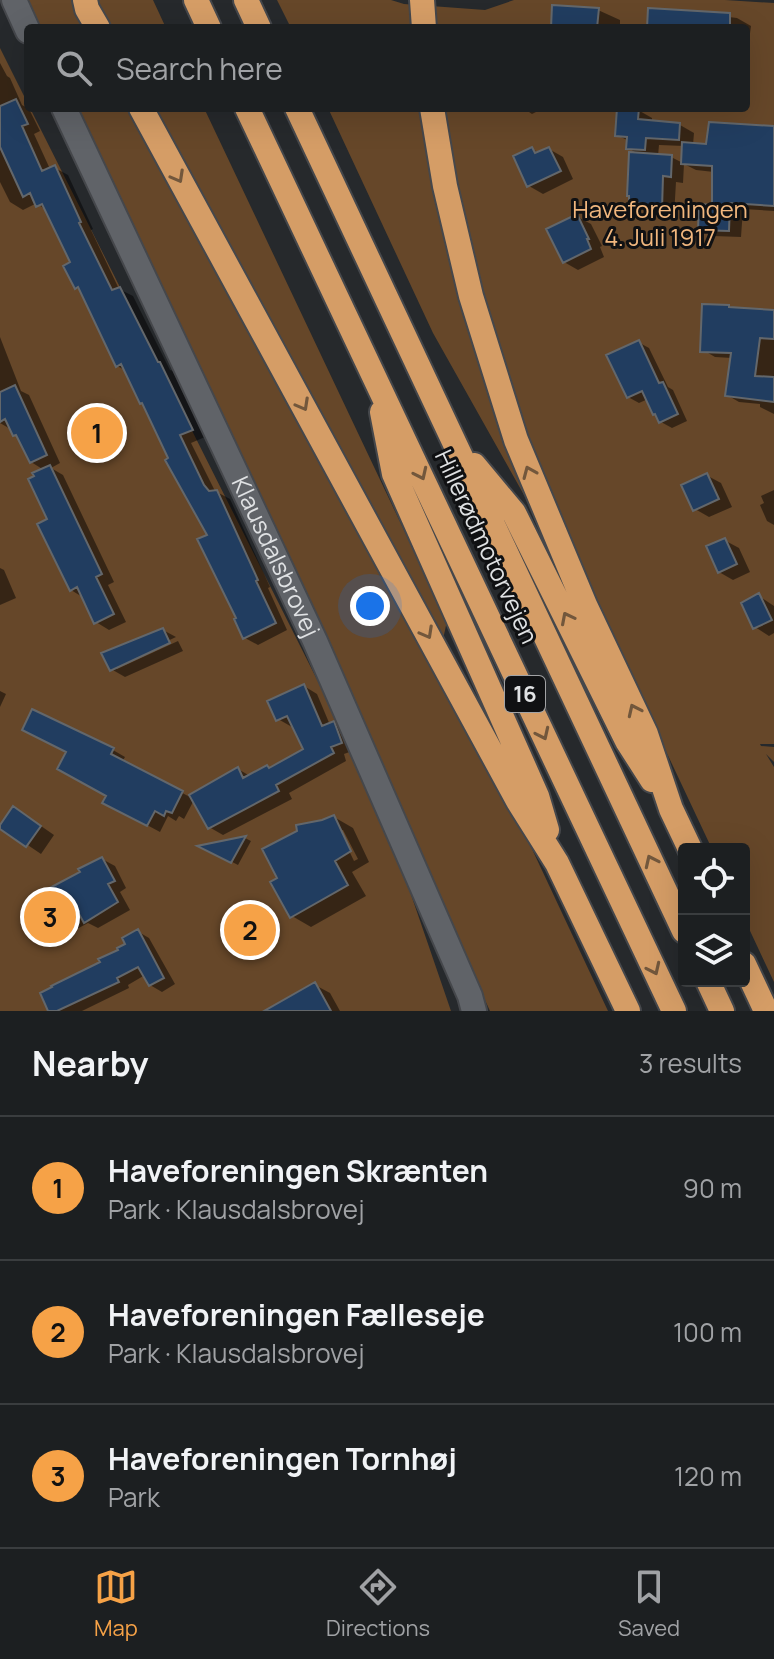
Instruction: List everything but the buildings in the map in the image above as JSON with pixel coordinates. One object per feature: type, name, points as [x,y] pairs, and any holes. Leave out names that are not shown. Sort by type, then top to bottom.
[{"type":"highway","points":[[85,0],[96,24]]},
{"type":"highway","points":[[422,0],[424,24]]},
{"type":"highway","points":[[247,1],[257,24]]},
{"type":"highway","points":[[196,2],[207,24]]},
{"type":"highway","points":[[143,112],[518,801],[557,863],[628,1011]]},
{"type":"highway","name":"Hillerødmotorvejen","points":[[249,112],[674,1011]]},
{"type":"highway","name":"Hillerødmotorvejen","points":[[299,112],[678,918]]},
{"type":"highway","points":[[433,112],[445,186],[471,296],[516,440],[585,605],[646,734],[671,809],[687,843]]},
{"type":"highway","points":[[376,378],[394,474],[537,796],[557,863]]},
{"type":"highway","name":"16","points":[[453,440],[514,513],[627,741],[671,809]]},
{"type":"highway","points":[[750,977],[766,1011]]},
{"type":"highway","points":[[711,987],[722,1011]]},
{"type":"street","points":[[14,0],[25,24]]},
{"type":"street","name":"Klausdalsbrovej","points":[[66,112],[315,641],[415,866],[474,1011]]},
{"type":"green space","points":[[21,0],[153,0],[164,24],[33,24]]},
{"type":"green space","name":"Haveforeningen 4. Juli 1917","points":[[277,0],[391,0],[404,4],[485,10],[514,0],[725,0],[774,3],[774,744],[760,744],[774,747],[774,762],[766,754],[774,767],[774,982],[750,931],[750,843],[709,843],[656,730],[433,333],[330,112],[750,112],[750,24],[289,24]]},
{"type":"green space","points":[[0,48],[24,96],[24,112],[32,112],[381,807],[451,1011],[0,1011]]},
{"type":"green space","points":[[74,112],[206,112],[447,621],[435,676],[532,849],[608,1011],[490,1011]]},
{"type":"place","name":"Haveforeningen Skrænten","points":[[97,433]]},
{"type":"place","name":"Haveforeningen Tornhøj","points":[[50,917]]},
{"type":"place","name":"Haveforeningen Fælleseje","points":[[250,930]]}]
